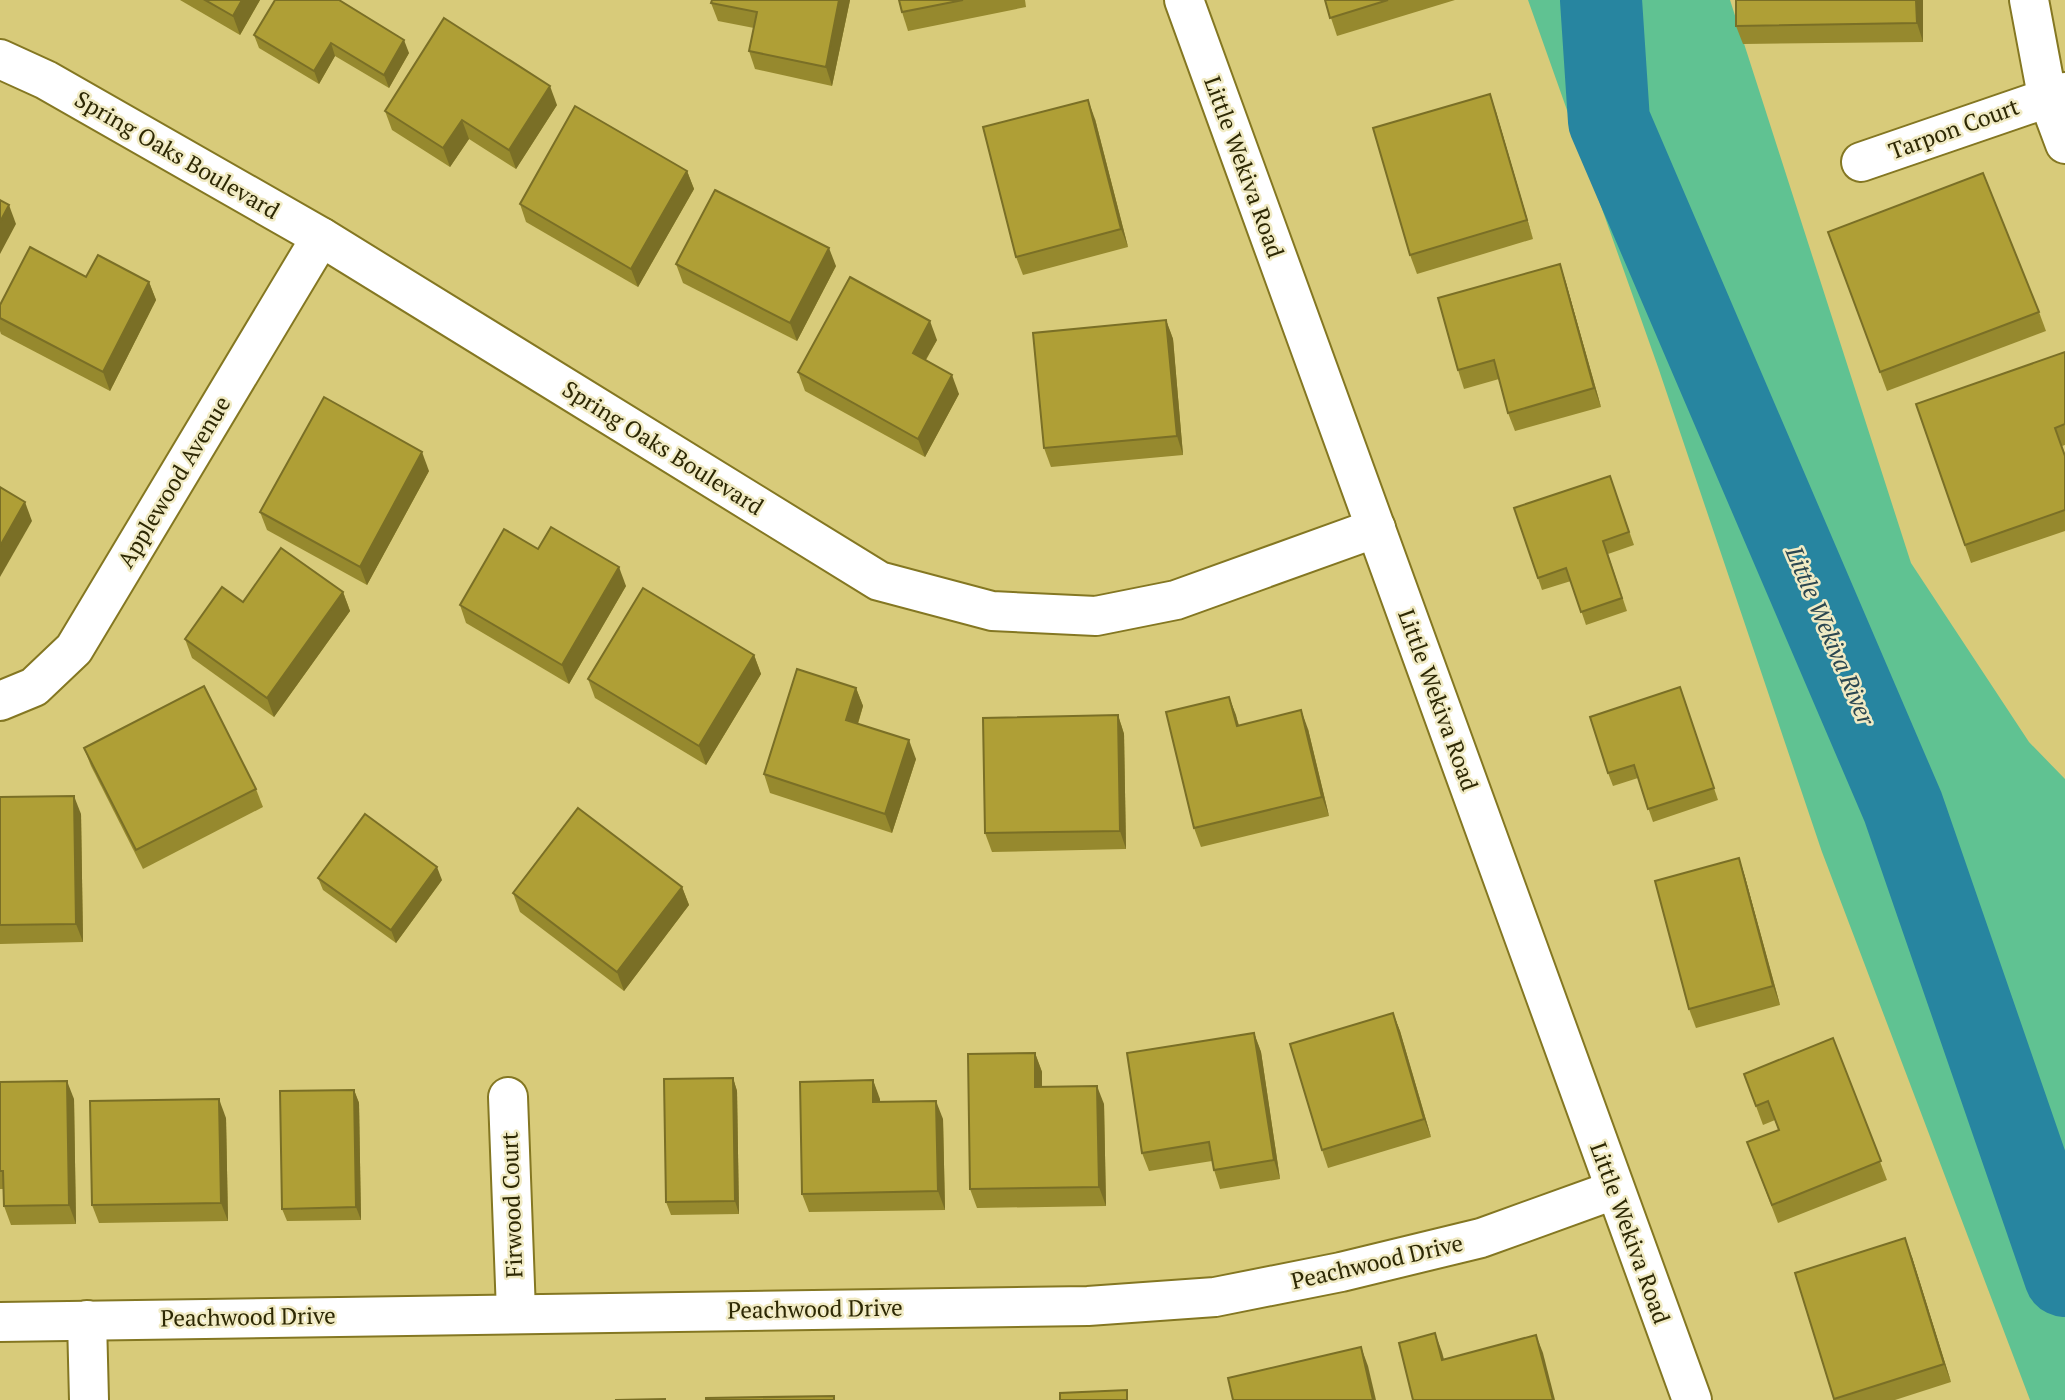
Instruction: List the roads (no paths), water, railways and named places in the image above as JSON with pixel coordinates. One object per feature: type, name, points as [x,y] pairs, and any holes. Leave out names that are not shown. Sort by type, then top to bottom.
[{"type":"street","name":"Little Wekiva Road","points":[[1184,0],[1692,1400]]},
{"type":"street","points":[[2028,0],[2056,94],[2065,144]]},
{"type":"street","name":"Spring Oaks Boulevard","points":[[0,59],[46,80],[321,237],[879,582],[992,611],[1096,615],[1176,600],[1376,528]]},
{"type":"street","name":"Tarpon Court","points":[[1861,162],[2056,94]]},
{"type":"street","name":"Applewood Avenue","points":[[0,701],[34,687],[74,649],[321,237]]},
{"type":"street","name":"Firwood Court","points":[[508,1097],[516,1312]]},
{"type":"street","name":"Peachwood Drive","points":[[0,1322],[516,1312],[1088,1306],[1215,1297],[1341,1272],[1482,1238],[1614,1190]]},
{"type":"street","points":[[87,1320],[89,1400]]},
{"type":"waterway","name":"Little Wekiva River","points":[[1601,0],[1609,121],[1903,807],[2065,1276]]}]
